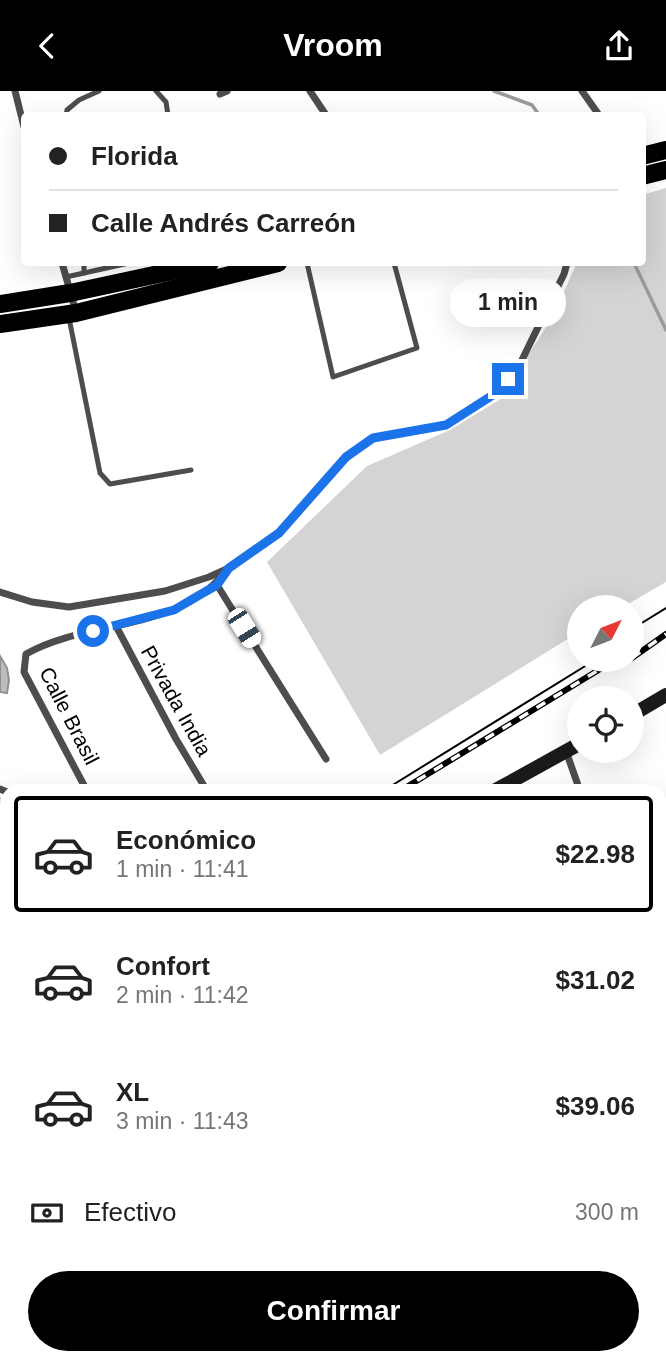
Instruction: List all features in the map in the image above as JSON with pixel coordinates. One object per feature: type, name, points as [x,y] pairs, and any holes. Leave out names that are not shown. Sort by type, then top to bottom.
[{"type":"main road","points":[[646,155],[666,150]]},
{"type":"main road","points":[[646,175],[666,170]]},
{"type":"main road","points":[[0,305],[68,285],[191,266]]},
{"type":"main road","points":[[0,324],[72,314],[266,266]]},
{"type":"street","points":[[15,91],[21,115]]},
{"type":"street","points":[[310,91],[324,112]]},
{"type":"street","points":[[582,91],[597,112]]},
{"type":"street","points":[[63,266],[72,314]]},
{"type":"street","points":[[0,592],[33,603],[69,607],[165,591],[229,568],[279,533],[346,457],[373,438],[446,425],[496,393],[520,365],[566,266]]},
{"type":"street","points":[[116,627],[174,610],[217,585],[229,568]]},
{"type":"street","points":[[217,585],[326,759]]},
{"type":"street","name":"Calle Brasil","points":[[83,784],[24,672],[26,655],[70,636],[116,627]]},
{"type":"street","name":"Privada India","points":[[116,627],[203,784]]},
{"type":"street","points":[[644,708],[666,695]]},
{"type":"street","points":[[507,784],[567,751]]},
{"type":"street","points":[[575,763],[579,784]]},
{"type":"lane","points":[[67,112],[79,100],[99,91]]},
{"type":"lane","points":[[156,91],[166,102],[168,112]]},
{"type":"lane","points":[[84,266],[84,273]]},
{"type":"lane","points":[[68,285],[84,273],[116,266]]},
{"type":"lane","points":[[308,266],[333,377],[417,348],[395,266]]},
{"type":"lane","points":[[72,314],[100,473],[104,479],[110,484],[191,470]]},
{"type":"shaded area","points":[[666,188],[666,582],[644,595],[567,595],[567,639],[380,755],[267,562],[367,466],[450,430],[499,400],[552,318],[575,266],[646,266],[646,194]]},
{"type":"building","points":[[0,656],[7,668],[7,693],[0,692]]},
{"type":"waterway","points":[[494,91],[532,105],[537,112]]},
{"type":"waterway","points":[[635,266],[666,330]]},
{"type":"tram line","points":[[644,622],[666,608]]},
{"type":"tram line","points":[[394,784],[576,672]]},
{"type":"railway","points":[[644,650],[666,634]]},
{"type":"railway","points":[[411,784],[595,672]]},
{"type":"route","points":[[93,631],[174,610],[217,585],[229,568],[279,533],[346,457],[373,438],[446,425],[496,393],[508,379]]}]
